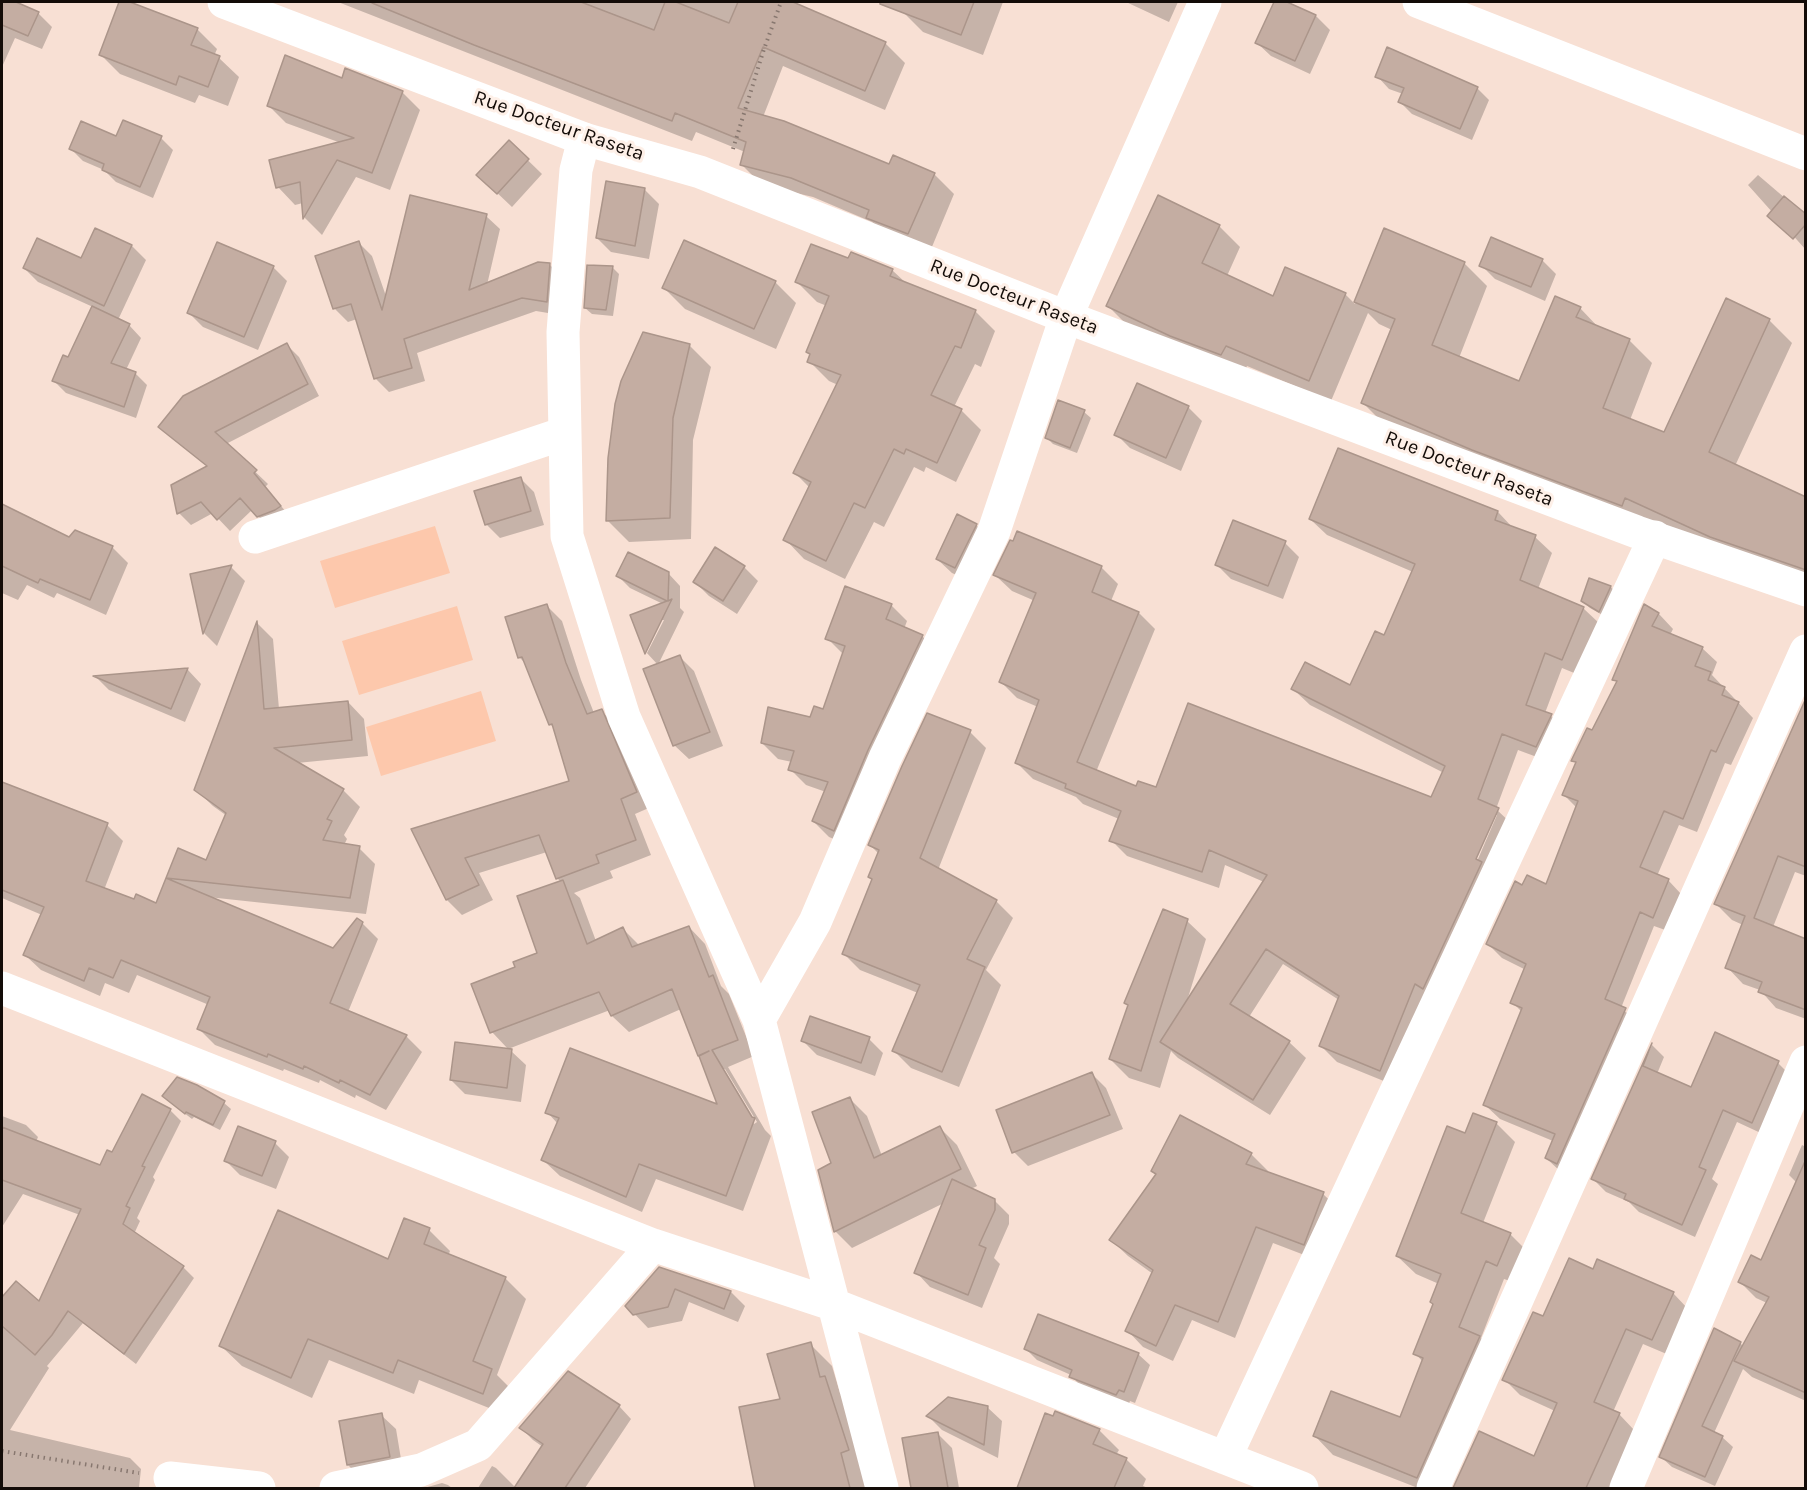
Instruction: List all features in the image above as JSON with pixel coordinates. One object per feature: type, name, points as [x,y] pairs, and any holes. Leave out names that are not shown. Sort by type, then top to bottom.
[{"type":"street","name":"Rue Docteur Raseta","points":[[224,2],[258,8],[584,139],[700,172],[1066,317],[1655,537],[1806,590]]},
{"type":"street","points":[[759,1020],[815,922],[885,758],[994,531],[1066,317],[1205,2]]},
{"type":"street","points":[[1419,2],[1806,154]]},
{"type":"street","points":[[584,139],[576,170],[563,332],[567,536],[624,717],[759,1020],[882,1488]]},
{"type":"street","points":[[255,537],[565,433]]},
{"type":"street","points":[[1225,1458],[1655,537]]},
{"type":"street","points":[[1433,1488],[1806,651]]},
{"type":"street","points":[[2,988],[653,1245],[832,1304],[1302,1488]]},
{"type":"street","points":[[1626,1488],[1806,1062]]},
{"type":"street","points":[[336,1488],[421,1470],[478,1445],[653,1245]]},
{"type":"street","points":[[170,1478],[259,1488]]},
{"type":"path","points":[[724,182],[742,119],[781,2]]},
{"type":"path","points":[[2,1451],[170,1478]]},
{"type":"shaded area","points":[[435,526],[450,573],[335,608],[320,561]]},
{"type":"shaded area","points":[[457,606],[473,660],[359,695],[342,641]]},
{"type":"shaded area","points":[[481,691],[496,741],[381,776],[366,727]]},
{"type":"building","points":[[2,2],[16,2],[39,12],[28,36],[2,25]]},
{"type":"building","points":[[119,2],[130,2],[198,28],[191,45],[220,56],[208,87],[179,76],[176,85],[99,55]]},
{"type":"building","points":[[372,2],[581,2],[654,30],[665,2],[676,2],[729,23],[738,2],[793,2],[886,42],[865,91],[763,47],[738,108],[784,121],[889,164],[893,155],[935,173],[908,234],[866,218],[869,210],[791,178],[740,165],[746,142],[675,113],[672,121],[474,45]]},
{"type":"building","points":[[880,2],[974,2],[961,35],[880,4]]},
{"type":"building","points":[[1274,2],[1287,2],[1316,15],[1295,61],[1255,43]]},
{"type":"building","points":[[1387,47],[1478,87],[1460,129],[1398,102],[1404,88],[1375,77]]},
{"type":"building","points":[[285,55],[342,78],[345,68],[403,91],[372,173],[337,160],[303,219],[300,182],[276,188],[269,160],[354,138],[267,106]]},
{"type":"building","points":[[123,120],[162,136],[140,187],[102,170],[104,164],[69,149],[81,121],[116,136]]},
{"type":"building","points":[[509,140],[529,159],[497,194],[476,175]]},
{"type":"building","points":[[606,181],[645,188],[635,246],[596,238]]},
{"type":"building","points":[[410,195],[487,214],[469,290],[538,262],[550,263],[547,302],[522,298],[404,339],[412,368],[374,379],[351,304],[333,309],[315,256],[359,241],[382,310]]},
{"type":"building","points":[[1158,195],[1220,225],[1202,263],[1273,296],[1285,267],[1346,293],[1309,381],[1226,346],[1221,355],[1170,336],[1106,306]]},
{"type":"building","points":[[1784,196],[1806,214],[1806,224],[1793,239],[1767,216]]},
{"type":"building","points":[[95,228],[132,245],[104,306],[23,268],[37,238],[81,258]]},
{"type":"building","points":[[1384,228],[1465,262],[1432,345],[1519,381],[1555,296],[1581,307],[1576,317],[1630,339],[1603,408],[1664,432],[1726,298],[1770,319],[1709,452],[1806,497],[1806,570],[1710,537],[1625,498],[1622,506],[1472,450],[1361,403],[1395,319],[1354,302]]},
{"type":"building","points":[[1491,237],[1543,259],[1531,287],[1479,266]]},
{"type":"building","points":[[684,240],[776,281],[754,329],[662,288]]},
{"type":"building","points":[[217,242],[274,266],[244,337],[187,313]]},
{"type":"building","points":[[811,244],[848,258],[851,252],[893,269],[890,276],[976,310],[961,348],[955,346],[931,395],[962,409],[937,463],[906,449],[904,454],[894,449],[865,508],[854,503],[826,561],[783,540],[811,482],[793,473],[841,375],[807,362],[810,354],[806,352],[829,296],[795,282]]},
{"type":"building","points":[[587,265],[613,266],[606,310],[584,308]]},
{"type":"building","points":[[92,306],[130,324],[111,363],[136,372],[124,407],[52,381],[63,355],[68,357]]},
{"type":"building","points":[[643,332],[690,344],[673,418],[670,518],[606,521],[608,458],[615,404],[621,381]]},
{"type":"building","points":[[287,343],[308,384],[215,432],[257,470],[254,473],[281,506],[257,517],[240,498],[217,520],[201,502],[177,514],[171,485],[207,466],[158,427],[183,396]]},
{"type":"building","points":[[1137,383],[1189,406],[1166,458],[1114,435]]},
{"type":"building","points":[[1058,400],[1085,410],[1070,448],[1045,438]]},
{"type":"building","points":[[1338,448],[1498,511],[1495,520],[1536,535],[1520,580],[1584,607],[1562,660],[1545,653],[1526,705],[1552,714],[1536,747],[1502,734],[1478,799],[1499,808],[1476,859],[1482,862],[1423,989],[1415,984],[1380,1071],[1319,1046],[1339,996],[1266,949],[1230,1004],[1290,1041],[1253,1100],[1160,1042],[1267,875],[1209,850],[1202,872],[1109,841],[1121,811],[1065,788],[1066,784],[1015,763],[1039,700],[999,682],[1036,593],[993,575],[1010,540],[1013,541],[1017,531],[1102,566],[1092,592],[1139,612],[1077,762],[1136,786],[1138,781],[1156,787],[1188,703],[1431,797],[1445,766],[1291,689],[1305,662],[1350,685],[1375,631],[1384,635],[1415,564],[1309,519]]},
{"type":"building","points":[[521,477],[531,511],[485,525],[474,491]]},
{"type":"building","points":[[2,504],[69,537],[75,530],[113,546],[90,600],[40,579],[38,583],[2,566]]},
{"type":"building","points":[[957,514],[977,524],[955,568],[936,559]]},
{"type":"building","points":[[1233,520],[1286,541],[1268,586],[1215,565]]},
{"type":"building","points":[[715,547],[745,566],[723,601],[693,582]]},
{"type":"building","points":[[628,552],[669,572],[668,601],[672,599],[645,654],[630,615],[667,601],[616,576]]},
{"type":"building","points":[[232,565],[203,634],[190,574]]},
{"type":"building","points":[[1589,578],[1611,586],[1599,612],[1581,601]]},
{"type":"building","points":[[845,586],[892,604],[886,619],[923,635],[868,750],[834,831],[812,821],[828,782],[788,770],[794,751],[761,743],[768,707],[810,717],[814,706],[823,709],[845,646],[825,639]]},
{"type":"building","points":[[547,604],[566,663],[587,714],[602,709],[637,792],[621,799],[636,840],[596,855],[599,863],[556,879],[539,835],[465,858],[479,885],[446,900],[411,829],[569,781],[552,724],[549,725],[522,657],[518,658],[505,617]]},
{"type":"building","points":[[1644,604],[1659,613],[1652,626],[1703,647],[1695,666],[1711,672],[1708,680],[1725,687],[1722,695],[1739,702],[1716,752],[1711,750],[1683,819],[1664,811],[1640,867],[1669,879],[1653,918],[1640,912],[1605,999],[1626,1008],[1557,1164],[1545,1158],[1555,1134],[1483,1105],[1522,1008],[1510,1003],[1526,964],[1486,944],[1515,881],[1522,885],[1527,875],[1546,884],[1578,801],[1562,795],[1576,762],[1571,761],[1587,728],[1592,730],[1617,681],[1612,680]]},
{"type":"building","points":[[257,621],[264,709],[348,701],[352,740],[274,748],[344,789],[327,819],[332,821],[323,840],[360,846],[350,898],[166,878],[178,848],[206,860],[226,813],[194,790]]},
{"type":"building","points":[[680,655],[710,732],[673,746],[643,669]]},
{"type":"building","points":[[188,668],[171,709],[93,676]]},
{"type":"building","points":[[1806,698],[1806,867],[1778,856],[1754,918],[1806,939],[1806,1010],[1758,992],[1762,982],[1725,968],[1745,916],[1714,904]]},
{"type":"building","points":[[927,713],[971,730],[920,858],[997,900],[967,959],[985,967],[942,1072],[892,1051],[920,985],[842,954],[872,879],[868,877],[879,850],[868,845]]},
{"type":"building","points":[[2,782],[108,823],[86,881],[134,899],[136,894],[156,903],[166,878],[333,948],[357,918],[363,922],[330,1003],[407,1035],[370,1095],[304,1066],[303,1069],[268,1054],[267,1057],[197,1029],[210,997],[121,960],[113,978],[89,968],[84,981],[23,955],[44,907],[2,890]]},
{"type":"building","points":[[563,880],[587,944],[623,927],[632,947],[689,926],[709,977],[713,975],[738,1040],[712,1050],[752,1117],[755,1118],[726,1196],[639,1164],[626,1197],[541,1160],[559,1118],[545,1113],[570,1048],[717,1104],[699,1056],[709,1051],[698,1056],[672,989],[611,1016],[599,992],[490,1033],[471,984],[515,967],[513,962],[537,953],[517,896]]},
{"type":"building","points":[[1163,909],[1188,919],[1141,1071],[1109,1059],[1128,1005],[1124,1003]]},
{"type":"building","points":[[810,1016],[870,1037],[861,1063],[801,1041]]},
{"type":"building","points":[[1715,1032],[1779,1061],[1752,1123],[1723,1110],[1699,1167],[1706,1170],[1682,1225],[1624,1199],[1626,1194],[1591,1179],[1652,1043],[1643,1066],[1691,1087]]},
{"type":"building","points":[[455,1042],[512,1049],[507,1088],[450,1080]]},
{"type":"building","points":[[1092,1072],[1110,1115],[1012,1153],[996,1110]]},
{"type":"building","points":[[177,1077],[225,1101],[213,1125],[186,1112],[185,1114],[162,1096]]},
{"type":"building","points":[[142,1094],[171,1109],[142,1166],[145,1167],[126,1206],[130,1208],[123,1224],[184,1266],[124,1354],[68,1311],[35,1355],[2,1326],[2,1297],[16,1281],[39,1301],[81,1209],[2,1180],[2,1127],[100,1165],[107,1150],[112,1152]]},
{"type":"building","points":[[850,1097],[874,1158],[940,1126],[961,1169],[834,1232],[818,1170],[831,1163],[812,1112]]},
{"type":"building","points":[[1473,1113],[1497,1122],[1461,1213],[1511,1233],[1497,1266],[1486,1261],[1459,1327],[1480,1336],[1417,1478],[1313,1436],[1331,1391],[1400,1417],[1423,1358],[1413,1354],[1433,1304],[1430,1302],[1441,1274],[1396,1256],[1447,1126],[1465,1133]]},
{"type":"building","points":[[1180,1115],[1252,1153],[1246,1164],[1324,1192],[1304,1245],[1256,1227],[1218,1322],[1175,1305],[1156,1346],[1125,1331],[1153,1270],[1109,1240],[1156,1174],[1151,1171]]},
{"type":"building","points":[[238,1126],[276,1141],[262,1176],[224,1161]]},
{"type":"building","points":[[1806,1159],[1806,1393],[1734,1361],[1769,1297],[1738,1282],[1751,1255],[1761,1260]]},
{"type":"building","points":[[952,1179],[995,1199],[995,1210],[979,1245],[986,1248],[968,1295],[914,1273]]},
{"type":"building","points":[[278,1210],[388,1259],[404,1218],[430,1228],[424,1244],[506,1277],[473,1361],[492,1369],[483,1394],[398,1360],[393,1373],[308,1339],[291,1378],[219,1346]]},
{"type":"building","points":[[1569,1258],[1593,1269],[1597,1259],[1674,1292],[1652,1340],[1626,1329],[1594,1402],[1620,1413],[1586,1488],[1453,1488],[1479,1431],[1534,1456],[1557,1403],[1502,1380],[1533,1312],[1543,1316]]},
{"type":"building","points":[[659,1267],[731,1291],[724,1309],[675,1289],[668,1307],[633,1315],[625,1306]]},
{"type":"building","points":[[1038,1314],[1139,1353],[1124,1392],[1119,1390],[1116,1395],[1069,1377],[1072,1370],[1024,1349]]},
{"type":"building","points":[[1714,1328],[1741,1342],[1702,1426],[1723,1436],[1705,1477],[1659,1457]]},
{"type":"building","points":[[811,1342],[820,1377],[825,1376],[849,1450],[841,1453],[850,1488],[755,1488],[739,1407],[780,1399],[767,1354]]},
{"type":"building","points":[[568,1371],[620,1405],[565,1488],[514,1488],[543,1444],[519,1428]]},
{"type":"building","points":[[948,1397],[988,1406],[984,1445],[926,1416]]},
{"type":"building","points":[[1055,1411],[1100,1429],[1093,1444],[1127,1458],[1114,1488],[1017,1488],[1045,1413],[1053,1416]]},
{"type":"building","points":[[382,1413],[390,1457],[347,1465],[339,1421]]},
{"type":"building","points":[[938,1432],[948,1488],[911,1488],[902,1438]]}]
